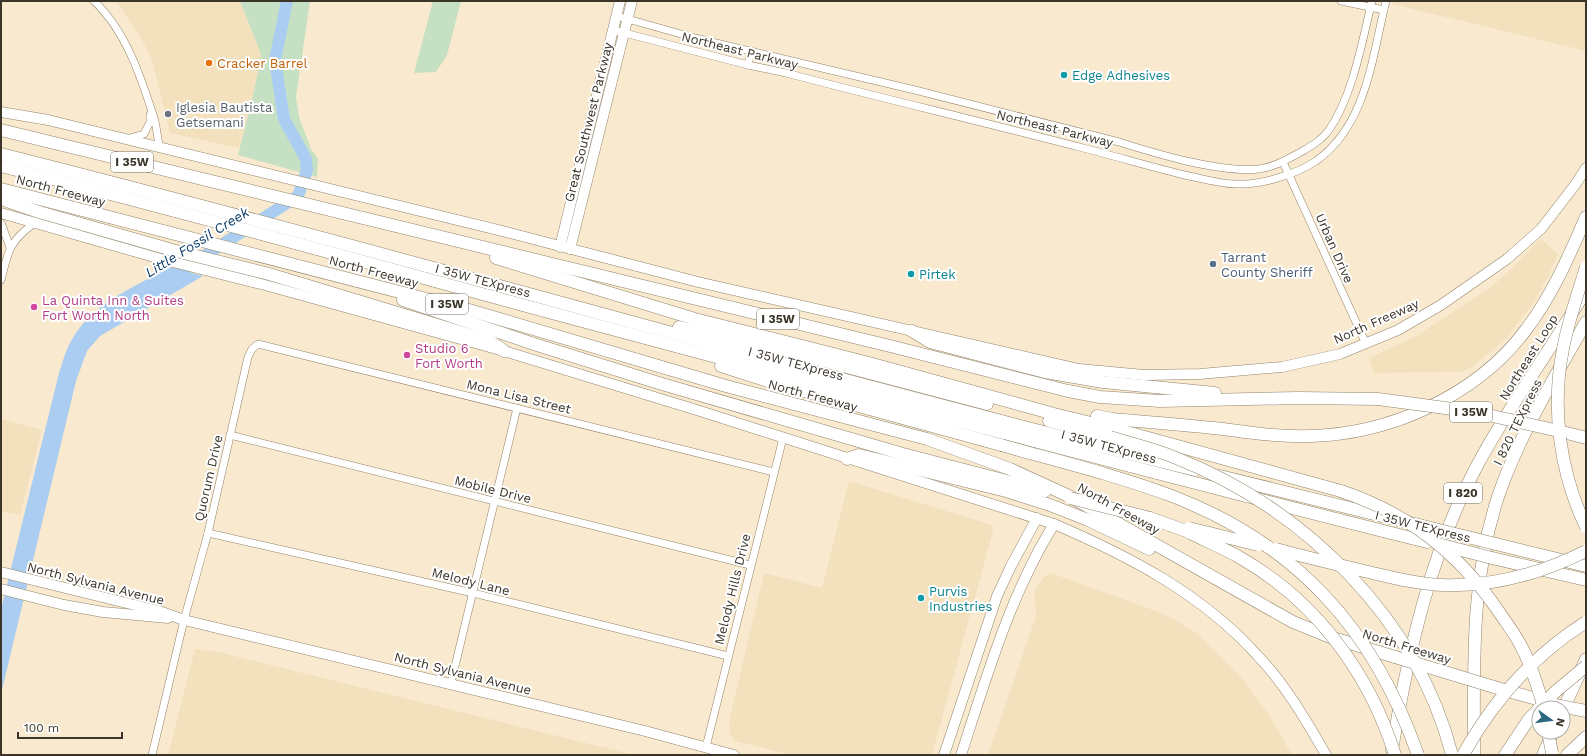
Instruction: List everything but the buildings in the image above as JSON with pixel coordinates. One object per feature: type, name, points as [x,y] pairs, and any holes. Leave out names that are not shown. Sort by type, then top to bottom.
[{"type":"highway","name":"I 35W","points":[[1,130],[1068,391],[1100,396],[1154,401],[1299,398],[1378,400],[1475,412],[1586,438]]},
{"type":"highway","name":"I 35W TEXpress","points":[[1,154],[236,215],[735,350],[1115,450],[1586,566]]},
{"type":"highway","name":"I 35W TEXpress","points":[[1,166],[276,237],[663,342],[1305,511],[1586,580]]},
{"type":"highway","name":"North Freeway","points":[[1,189],[526,325],[726,386],[927,439],[1010,469],[1051,487],[1119,522],[1293,622],[1330,637],[1504,690],[1532,700]]},
{"type":"highway","points":[[1,199],[39,212],[176,251],[240,267],[490,341],[504,351]]},
{"type":"highway","points":[[324,208],[336,217],[510,262],[609,294],[695,319],[1341,491],[1366,500],[1423,531],[1452,555],[1473,577],[1491,600],[1522,648],[1550,700]]},
{"type":"highway","points":[[940,383],[957,383],[1112,419],[1278,435],[1310,436],[1374,428],[1399,420],[1452,395],[1488,369],[1509,349],[1524,332],[1554,287],[1586,217]]},
{"type":"highway","points":[[1586,267],[1563,348],[1558,402],[1559,425],[1565,466],[1576,502],[1586,527]]},
{"type":"highway","points":[[368,283],[381,293],[537,345],[662,384],[903,454],[1379,575],[1422,583],[1444,585],[1497,581],[1520,576],[1567,560],[1586,550]]},
{"type":"highway","name":"Northeast Loop","points":[[1391,755],[1396,723],[1420,620],[1449,527],[1479,461],[1583,295],[1586,287]]},
{"type":"highway","points":[[526,293],[537,291],[677,327],[786,351],[1110,437],[1176,458],[1213,475],[1275,510],[1302,530],[1328,553],[1367,594],[1402,643],[1432,696],[1444,726],[1452,755]]},
{"type":"highway","name":"I 820 TEXpress","points":[[1474,755],[1474,640],[1476,603],[1488,531],[1500,492],[1516,450],[1586,322]]},
{"type":"highway","points":[[912,331],[930,342],[1045,372],[1103,382],[1218,394],[1233,400]]},
{"type":"highway","points":[[663,342],[681,353],[771,382],[1001,445],[1172,496],[1228,522],[1282,556],[1343,615],[1362,641],[1394,696],[1418,755]]},
{"type":"highway","points":[[847,459],[859,455],[1006,491],[1050,505],[1088,520],[1156,553],[1177,556]]},
{"type":"highway","points":[[1150,518],[1189,532],[1239,557],[1283,587],[1302,604],[1333,637],[1349,659],[1379,714],[1395,755]]},
{"type":"highway","points":[[1463,755],[1496,704],[1519,677],[1539,657],[1586,622]]},
{"type":"highway","points":[[1559,700],[1586,659]]},
{"type":"highway","points":[[1547,700],[1586,666]]},
{"type":"highway","name":"North Freeway","points":[[1571,710],[1586,711]]},
{"type":"highway","points":[[1505,755],[1531,717]]},
{"type":"highway","points":[[1567,755],[1586,737]]},
{"type":"highway","points":[[1549,740],[1552,755]]},
{"type":"highway","points":[[1543,755],[1550,740]]},
{"type":"main road","name":"Great Southwest Parkway","points":[[565,248],[620,1]]},
{"type":"main road","name":"Great Southwest Parkway","points":[[565,248],[632,1]]},
{"type":"main road","name":"North Freeway","points":[[1,112],[48,120],[122,138],[510,233],[685,279],[1079,369],[1144,375],[1200,374],[1282,367],[1340,354],[1366,344],[1420,319],[1473,284],[1507,259],[1541,229],[1575,185],[1586,168]]},
{"type":"main road","points":[[1,214],[33,224],[504,351],[1054,524],[1138,563],[1199,601],[1224,622],[1258,655],[1310,726],[1326,755]]},
{"type":"main road","points":[[944,755],[997,596],[1011,566],[1038,518]]},
{"type":"main road","points":[[961,755],[985,681],[1017,594],[1054,524]]},
{"type":"main road","name":"North Sylvania Avenue","points":[[2,573],[158,611],[184,620],[451,683],[734,755]]},
{"type":"main road","points":[[64,605],[68,588]]},
{"type":"main road","name":"North Sylvania Avenue","points":[[1,589],[64,605],[103,612],[184,620]]},
{"type":"main road","points":[[971,675],[985,681]]},
{"type":"street","points":[[1341,1],[1371,4],[1384,10]]},
{"type":"street","name":"Northeast Parkway","points":[[613,30],[748,65],[786,73],[1117,156],[1175,173],[1234,184],[1266,181],[1289,173],[1315,161],[1343,134],[1354,117],[1363,97],[1386,1]]},
{"type":"street","points":[[96,2],[120,34],[130,52],[150,108],[160,148]]},
{"type":"street","name":"Northeast Parkway","points":[[617,16],[695,38],[988,109],[1119,142],[1144,150],[1222,168],[1260,168],[1283,162],[1314,145],[1328,132],[1336,119],[1349,89],[1371,4]]},
{"type":"street","points":[[748,65],[751,51]]},
{"type":"street","points":[[122,138],[136,138],[144,134],[150,122],[150,108]]},
{"type":"street","points":[[984,123],[988,109]]},
{"type":"street","points":[[1117,156],[1119,142]]},
{"type":"street","name":"Urban Drive","points":[[1283,162],[1366,344]]},
{"type":"street","points":[[1,223],[10,247]]},
{"type":"street","points":[[1,280],[10,247],[20,233],[33,224]]},
{"type":"street","name":"Mona Lisa Street","points":[[258,344],[774,472]]},
{"type":"street","name":"Quorum Drive","points":[[152,755],[184,620],[208,533],[248,357],[252,349],[258,344]]},
{"type":"street","points":[[451,683],[517,408]]},
{"type":"street","name":"Mobile Drive","points":[[230,435],[750,565]]},
{"type":"street","name":"Melody Hills Drive","points":[[706,747],[750,565],[783,438]]},
{"type":"street","name":"Melody Lane","points":[[208,533],[473,594],[728,656]]},
{"type":"shaded area","points":[[116,1],[240,1],[261,54],[254,91],[239,148],[170,133],[152,60],[142,40]]},
{"type":"shaded area","points":[[1393,1],[1586,1],[1586,51],[1392,4]]},
{"type":"shaded area","points":[[1541,239],[1558,254],[1549,275],[1534,302],[1505,340],[1471,368],[1461,372],[1374,373],[1369,358],[1416,336],[1491,287]]},
{"type":"shaded area","points":[[1,419],[42,430],[20,515],[1,511]]},
{"type":"shaded area","points":[[849,481],[992,525],[993,531],[932,755],[791,755],[735,741],[730,734],[729,721],[764,573],[822,588]]},
{"type":"shaded area","points":[[1051,573],[1156,611],[1195,632],[1242,678],[1271,718],[1292,755],[988,755],[1036,616],[1034,594],[1036,588],[1044,577]]},
{"type":"shaded area","points":[[195,649],[218,652],[635,755],[168,755]]},
{"type":"green space","points":[[240,1],[310,1],[296,97],[299,117],[311,149],[318,159],[317,177],[238,155],[254,91],[261,54]]},
{"type":"green space","points":[[433,1],[461,1],[447,55],[436,72],[414,73]]},
{"type":"water","points":[[171,267],[203,276],[100,336],[87,351],[76,381],[1,694],[1,609],[59,373],[67,350],[76,332],[99,309],[126,290]]},
{"type":"waterway","name":"Little Fossil Creek","points":[[168,279],[298,196],[307,170],[306,159],[284,119],[275,60],[287,1]]},
{"type":"place","name":"Cracker Barrel","points":[[209,63]]},
{"type":"place","name":"Edge Adhesives","points":[[1064,75]]},
{"type":"place","name":"Iglesia Bautista Getsemani","points":[[168,114]]},
{"type":"place","name":"Tarrant County Sheriff","points":[[1213,264]]},
{"type":"place","name":"Pirtek","points":[[911,274]]},
{"type":"place","name":"La Quinta Inn & Suites Fort Worth North","points":[[34,307]]},
{"type":"place","name":"Studio 6 Fort Worth","points":[[407,355]]},
{"type":"place","name":"Purvis Industries","points":[[921,598]]}]
